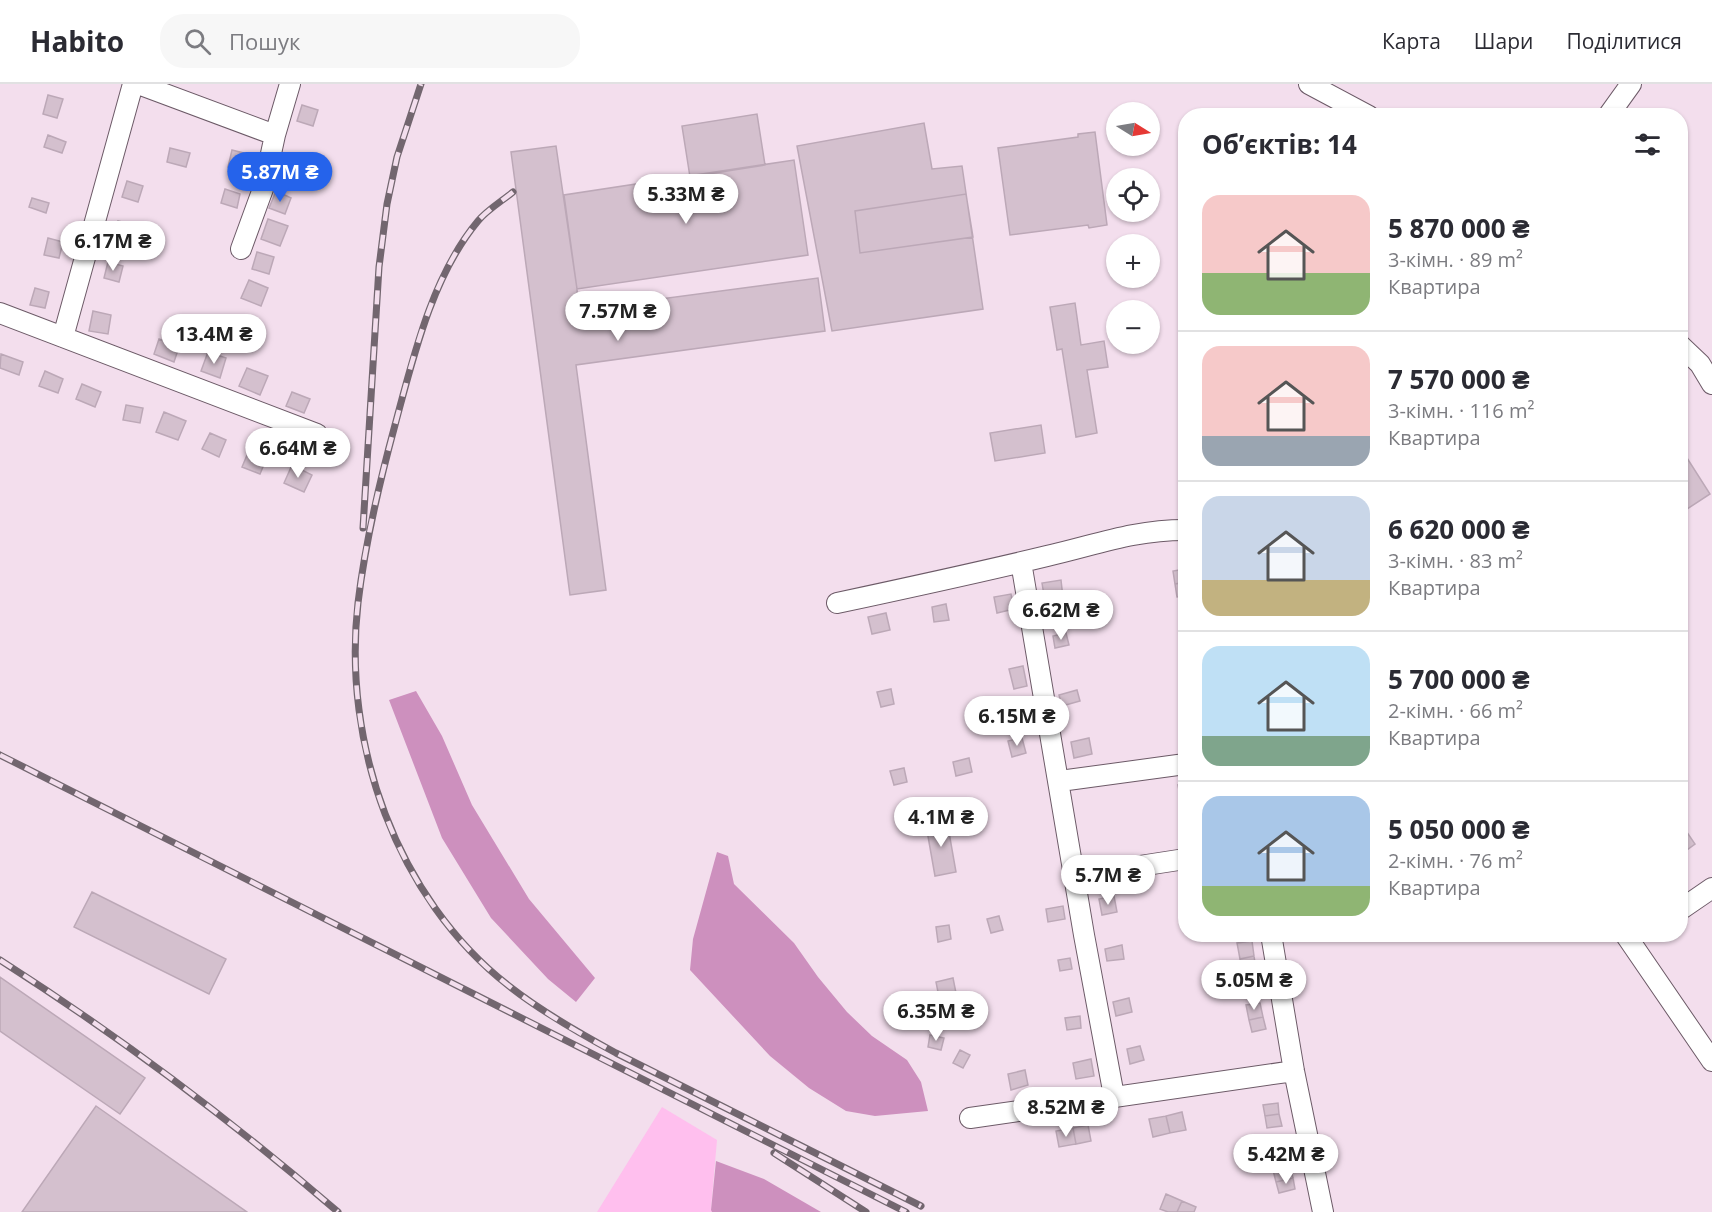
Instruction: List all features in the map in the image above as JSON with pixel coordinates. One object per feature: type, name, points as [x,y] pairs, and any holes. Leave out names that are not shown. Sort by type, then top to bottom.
[{"type":"street","points":[[63,337],[135,84],[274,135]]},
{"type":"street","points":[[241,249],[264,186],[274,135],[290,84]]},
{"type":"street","points":[[1309,84],[1354,108]]},
{"type":"street","points":[[1614,108],[1631,84]]},
{"type":"street","points":[[0,313],[317,434]]},
{"type":"street","points":[[1688,353],[1700,364],[1712,384]]},
{"type":"street","points":[[837,603],[1021,562],[1100,540],[1156,530],[1178,530]]},
{"type":"street","points":[[1021,562],[1114,1096]]},
{"type":"street","points":[[1060,781],[1178,765]]},
{"type":"street","points":[[1075,876],[1178,859]]},
{"type":"street","points":[[1688,904],[1712,888]]},
{"type":"street","points":[[1272,942],[1294,1071],[1323,1212]]},
{"type":"street","points":[[1637,942],[1712,1060]]},
{"type":"street","points":[[970,1118],[1294,1071]]},
{"type":"shaded area","points":[[416,691],[442,736],[472,805],[529,899],[595,978],[576,1002],[548,979],[491,918],[442,838],[389,700]]},
{"type":"shaded area","points":[[717,852],[728,856],[734,884],[794,943],[847,1012],[872,1036],[907,1060],[921,1082],[928,1111],[875,1116],[846,1111],[809,1088],[770,1056],[690,970],[693,939]]},
{"type":"shaded area","points":[[662,1107],[717,1140],[712,1212],[597,1212]]},
{"type":"shaded area","points":[[716,1161],[764,1179],[821,1212],[712,1212]]},
{"type":"building","points":[[48,95],[63,99],[57,118],[43,114]]},
{"type":"building","points":[[302,105],[318,110],[313,126],[297,121]]},
{"type":"building","points":[[757,114],[765,165],[690,177],[682,126]]},
{"type":"building","points":[[924,123],[932,169],[962,166],[983,309],[832,331],[797,146]]},
{"type":"building","points":[[1095,132],[1107,225],[1089,228],[1088,225],[1010,235],[998,148],[1078,137],[1078,134]]},
{"type":"building","points":[[48,135],[66,142],[62,153],[44,147]]},
{"type":"building","points":[[556,146],[577,289],[578,310],[818,278],[825,331],[576,365],[606,590],[570,595],[511,152]]},
{"type":"building","points":[[170,148],[190,153],[186,167],[167,162]]},
{"type":"building","points":[[232,150],[248,154],[244,171],[228,167]]},
{"type":"building","points":[[285,156],[301,162],[296,175],[280,169]]},
{"type":"building","points":[[794,160],[808,255],[577,289],[564,195]]},
{"type":"building","points":[[127,181],[143,186],[138,202],[122,197]]},
{"type":"building","points":[[225,189],[240,194],[237,208],[221,203]]},
{"type":"building","points":[[276,191],[291,198],[285,214],[269,208]]},
{"type":"building","points":[[966,194],[973,237],[860,253],[855,211]]},
{"type":"building","points":[[32,198],[49,203],[46,213],[29,207]]},
{"type":"building","points":[[268,219],[288,226],[280,246],[261,239]]},
{"type":"building","points":[[118,221],[135,225],[131,242],[114,238]]},
{"type":"building","points":[[48,238],[63,242],[59,258],[44,255]]},
{"type":"building","points":[[257,252],[274,257],[269,274],[252,269]]},
{"type":"building","points":[[108,262],[123,266],[119,282],[104,278]]},
{"type":"building","points":[[249,280],[268,288],[261,306],[241,298]]},
{"type":"building","points":[[35,288],[49,292],[45,308],[30,305]]},
{"type":"building","points":[[1075,303],[1081,345],[1104,341],[1108,367],[1087,370],[1097,433],[1076,437],[1062,349],[1057,350],[1050,307]]},
{"type":"building","points":[[93,311],[111,315],[108,334],[89,331]]},
{"type":"building","points":[[159,339],[179,347],[174,362],[154,354]]},
{"type":"building","points":[[208,352],[226,358],[220,378],[201,371]]},
{"type":"building","points":[[1,354],[23,362],[19,375],[0,368]]},
{"type":"building","points":[[247,368],[268,376],[260,395],[239,386]]},
{"type":"building","points":[[45,371],[63,379],[58,393],[39,386]]},
{"type":"building","points":[[82,384],[101,392],[95,407],[76,399]]},
{"type":"building","points":[[292,392],[310,399],[304,413],[286,406]]},
{"type":"building","points":[[126,405],[143,408],[140,423],[123,420]]},
{"type":"building","points":[[164,412],[186,421],[178,440],[156,432]]},
{"type":"building","points":[[1041,425],[1045,453],[995,461],[990,433]]},
{"type":"building","points":[[210,433],[226,440],[219,457],[202,449]]},
{"type":"building","points":[[250,448],[268,455],[260,474],[242,467]]},
{"type":"building","points":[[1688,460],[1710,494],[1688,508]]},
{"type":"building","points":[[292,465],[312,475],[304,492],[284,483]]},
{"type":"building","points":[[1178,570],[1178,583],[1175,584],[1173,571]]},
{"type":"building","points":[[1061,580],[1063,598],[1045,601],[1042,583]]},
{"type":"building","points":[[1178,583],[1178,597],[1177,597],[1175,584]]},
{"type":"building","points":[[1011,594],[1014,609],[997,613],[994,597]]},
{"type":"building","points":[[946,604],[949,620],[934,622],[932,607]]},
{"type":"building","points":[[886,613],[890,630],[872,634],[868,617]]},
{"type":"building","points":[[1066,633],[1069,645],[1055,648],[1053,636]]},
{"type":"building","points":[[1023,666],[1027,686],[1014,689],[1009,669]]},
{"type":"building","points":[[891,689],[894,704],[881,707],[877,692]]},
{"type":"building","points":[[1077,690],[1080,701],[1062,706],[1059,695]]},
{"type":"building","points":[[1022,738],[1026,753],[1012,757],[1008,741]]},
{"type":"building","points":[[1089,738],[1092,754],[1074,758],[1071,742]]},
{"type":"building","points":[[969,758],[972,772],[956,776],[953,762]]},
{"type":"building","points":[[904,768],[907,782],[894,785],[890,771]]},
{"type":"building","points":[[947,821],[956,872],[935,876],[926,825]]},
{"type":"building","points":[[1688,834],[1695,844],[1688,849]]},
{"type":"building","points":[[92,892],[226,959],[209,994],[74,927]]},
{"type":"building","points":[[1114,896],[1117,912],[1102,915],[1099,899]]},
{"type":"building","points":[[1063,906],[1065,919],[1048,922],[1046,909]]},
{"type":"building","points":[[999,916],[1003,930],[991,933],[987,919]]},
{"type":"building","points":[[949,925],[951,939],[938,942],[936,927]]},
{"type":"building","points":[[1252,942],[1254,956],[1240,959],[1237,943]]},
{"type":"building","points":[[1122,945],[1124,959],[1107,961],[1105,949]]},
{"type":"building","points":[[1254,956],[1256,969],[1242,972],[1240,959]]},
{"type":"building","points":[[1070,958],[1072,969],[1060,971],[1058,960]]},
{"type":"building","points":[[0,977],[145,1078],[120,1114],[0,1031]]},
{"type":"building","points":[[953,978],[956,993],[939,997],[936,982]]},
{"type":"building","points":[[1129,998],[1132,1012],[1116,1016],[1113,1002]]},
{"type":"building","points":[[1260,1003],[1263,1017],[1249,1020],[1246,1005]]},
{"type":"building","points":[[1080,1016],[1081,1028],[1067,1030],[1065,1018]]},
{"type":"building","points":[[1263,1017],[1266,1029],[1252,1032],[1249,1020]]},
{"type":"building","points":[[930,1035],[944,1038],[941,1050],[928,1047]]},
{"type":"building","points":[[1140,1046],[1144,1060],[1130,1064],[1127,1049]]},
{"type":"building","points":[[960,1050],[970,1055],[963,1068],[953,1063]]},
{"type":"building","points":[[1091,1059],[1094,1076],[1076,1079],[1073,1063]]},
{"type":"building","points":[[1025,1070],[1028,1085],[1011,1090],[1008,1074]]},
{"type":"building","points":[[1278,1103],[1279,1114],[1265,1116],[1263,1105]]},
{"type":"building","points":[[96,1106],[247,1212],[22,1212]]},
{"type":"building","points":[[1182,1112],[1186,1130],[1170,1133],[1166,1116]]},
{"type":"building","points":[[1279,1114],[1282,1126],[1267,1128],[1265,1116]]},
{"type":"building","points":[[1166,1116],[1170,1133],[1153,1137],[1149,1119]]},
{"type":"building","points":[[1088,1125],[1091,1141],[1076,1144],[1073,1128]]},
{"type":"building","points":[[1073,1128],[1076,1144],[1059,1147],[1056,1131]]},
{"type":"building","points":[[1290,1166],[1293,1178],[1276,1182],[1273,1170]]},
{"type":"building","points":[[1293,1178],[1295,1189],[1279,1193],[1276,1182]]},
{"type":"building","points":[[1166,1194],[1182,1201],[1177,1212],[1160,1209]]},
{"type":"building","points":[[1182,1201],[1196,1207],[1194,1212],[1177,1212]]},
{"type":"railway","points":[[363,528],[379,267],[387,204],[397,157],[421,84]]},
{"type":"railway","points":[[513,192],[478,221],[462,243],[436,292],[409,373],[373,514],[358,603],[355,656],[359,710],[369,763],[385,814],[407,863],[435,909],[469,950],[522,996],[561,1022],[616,1053],[921,1206]]},
{"type":"railway","points":[[0,755],[906,1212]]},
{"type":"railway","points":[[0,960],[88,1018],[174,1080],[257,1144],[338,1212]]},
{"type":"railway","points":[[774,1153],[866,1212]]}]
